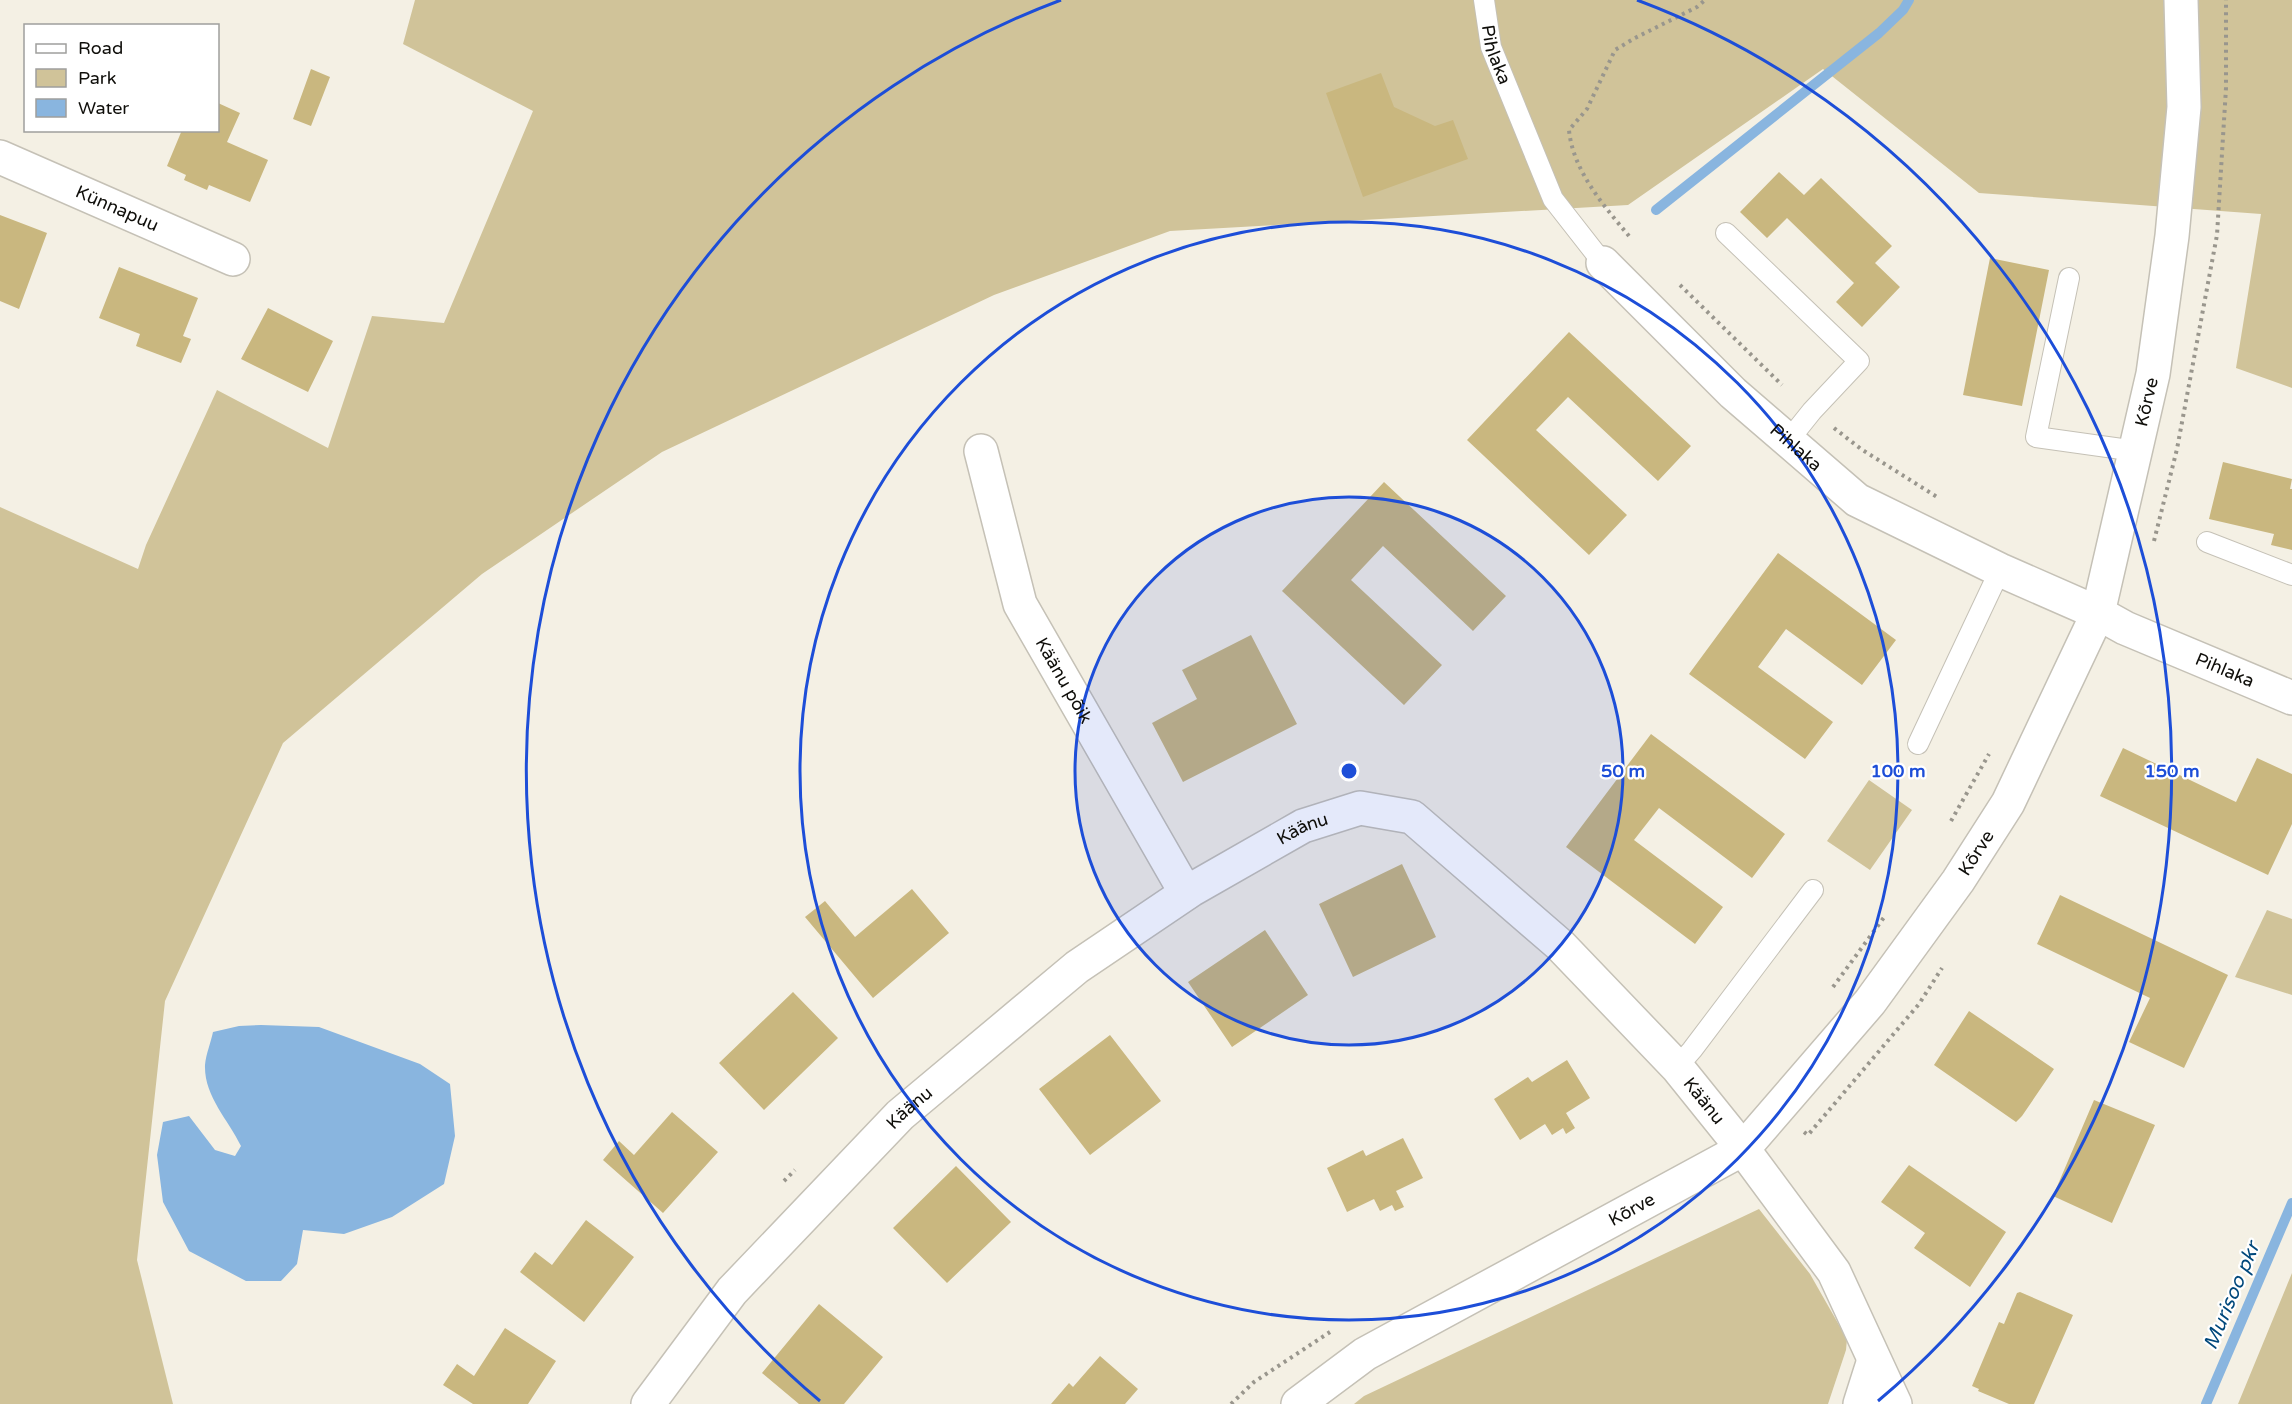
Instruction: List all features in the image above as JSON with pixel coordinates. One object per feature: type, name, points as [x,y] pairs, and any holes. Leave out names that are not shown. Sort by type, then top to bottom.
[{"type":"street","name":"Kõrve","points":[[1298,1404],[1365,1354],[1743,1149],[1870,1002],[1958,881],[2008,803],[2098,613],[2153,374],[2172,236],[2184,107],[2181,0]]},
{"type":"street","name":"Künnapuu","points":[[0,157],[233,259]]},
{"type":"street","name":"Pihlaka","points":[[1603,263],[1733,393],[1857,500],[2000,570],[2098,613],[2125,628],[2292,698]]},
{"type":"street","name":"Käänu põik","points":[[981,451],[1020,604],[1186,893]]},
{"type":"street","name":"Käänu","points":[[648,1404],[732,1291],[900,1115],[1077,967],[1186,893],[1303,826],[1360,808],[1412,817],[1560,945],[1677,1067],[1743,1149],[1834,1272],[1895,1404]]},
{"type":"street","points":[[1860,1404],[1874,1360]]},
{"type":"lane","name":"Pihlaka","points":[[1484,0],[1491,47],[1553,199],[1603,263]]},
{"type":"lane","points":[[1726,233],[1859,361],[1812,411],[1788,441]]},
{"type":"lane","points":[[2069,278],[2036,436],[2136,451]]},
{"type":"lane","points":[[2208,542],[2292,575]]},
{"type":"lane","points":[[1918,744],[2000,570]]},
{"type":"lane","points":[[1677,1067],[1813,891]]},
{"type":"path","points":[[1633,240],[1591,186],[1573,153],[1569,130],[1587,109],[1615,50],[1697,7],[1705,0]]},
{"type":"path","points":[[1676,282],[1796,398],[1861,449],[1939,498]]},
{"type":"path","points":[[780,1186],[796,1169]]},
{"type":"green space","points":[[415,0],[2292,0],[2292,388],[2236,368],[2261,214],[1979,193],[1823,69],[1628,205],[1170,231],[994,295],[662,452],[482,574],[283,743],[165,1001],[137,1260],[173,1404],[0,1404],[0,507],[138,569],[146,545],[217,390],[328,448],[372,316],[444,323],[533,111],[403,44]]},
{"type":"green space","points":[[1869,780],[1912,810],[1870,870],[1827,841]]},
{"type":"green space","points":[[2267,910],[2292,919],[2292,995],[2235,977]]},
{"type":"green space","points":[[1759,1209],[1810,1274],[1847,1339],[1846,1350],[1828,1404],[1354,1404],[1364,1396]]},
{"type":"green space","points":[[2292,1273],[2292,1404],[2238,1404]]},
{"type":"water","points":[[239,1026],[319,1027],[420,1064],[450,1084],[455,1136],[444,1184],[392,1217],[344,1234],[303,1230],[297,1264],[281,1281],[246,1281],[189,1251],[163,1202],[157,1155],[163,1122],[189,1116],[215,1150],[235,1156],[241,1146],[208,1087],[205,1065],[213,1032]]},
{"type":"building","points":[[311,69],[330,77],[311,126],[293,119]]},
{"type":"building","points":[[1381,73],[1394,107],[1435,126],[1453,120],[1468,159],[1363,197],[1326,93]]},
{"type":"building","points":[[219,103],[240,113],[227,142],[268,160],[250,202],[209,185],[207,190],[184,180],[186,175],[167,166],[181,132],[219,132]]},
{"type":"building","points":[[1779,172],[1804,195],[1821,178],[1892,246],[1875,263],[1900,287],[1862,327],[1836,302],[1854,283],[1787,218],[1767,238],[1740,212]]},
{"type":"building","points":[[0,215],[47,233],[19,309],[0,301]]},
{"type":"building","points":[[1990,258],[2049,270],[2022,406],[1963,395]]},
{"type":"building","points":[[119,267],[198,298],[183,336],[191,339],[181,363],[136,346],[140,334],[99,318]]},
{"type":"building","points":[[268,308],[333,341],[308,392],[241,359]]},
{"type":"building","points":[[1569,332],[1691,446],[1658,481],[1568,397],[1536,430],[1627,515],[1589,555],[1467,440]]},
{"type":"building","points":[[2223,462],[2292,479],[2290,489],[2292,489],[2292,550],[2271,545],[2274,534],[2209,519]]},
{"type":"building","points":[[1384,482],[1506,596],[1473,631],[1383,546],[1351,580],[1442,665],[1404,705],[1282,591]]},
{"type":"building","points":[[1778,553],[1896,640],[1862,685],[1786,629],[1758,667],[1833,722],[1805,759],[1689,674]]},
{"type":"building","points":[[1251,635],[1297,724],[1183,782],[1152,723],[1197,699],[1182,670]]},
{"type":"building","points":[[1651,734],[1785,834],[1752,878],[1659,808],[1634,840],[1723,907],[1695,944],[1566,847]]},
{"type":"building","points":[[2123,748],[2236,802],[2257,758],[2292,774],[2292,824],[2268,875],[2100,796]]},
{"type":"building","points":[[1402,864],[1436,937],[1353,977],[1319,904]]},
{"type":"building","points":[[912,889],[949,933],[873,998],[805,917],[825,901],[855,937]]},
{"type":"building","points":[[2060,895],[2228,975],[2184,1068],[2129,1042],[2150,998],[2037,944]]},
{"type":"building","points":[[1265,930],[1308,995],[1232,1047],[1188,982]]},
{"type":"building","points":[[793,992],[838,1038],[764,1110],[719,1063]]},
{"type":"building","points":[[1969,1011],[2054,1069],[2016,1122],[1934,1065]]},
{"type":"building","points":[[1110,1035],[1161,1101],[1090,1155],[1039,1089]]},
{"type":"building","points":[[1567,1060],[1590,1098],[1566,1113],[1575,1128],[1566,1134],[1563,1128],[1552,1135],[1545,1124],[1520,1140],[1494,1099],[1528,1077],[1532,1082]]},
{"type":"building","points":[[2094,1100],[2155,1125],[2112,1223],[2053,1196]]},
{"type":"building","points":[[672,1112],[718,1152],[663,1213],[603,1160],[619,1141],[634,1155]]},
{"type":"building","points":[[1403,1138],[1423,1178],[1396,1191],[1404,1207],[1395,1211],[1392,1205],[1380,1211],[1374,1199],[1347,1212],[1327,1168],[1363,1150],[1366,1156]]},
{"type":"building","points":[[1909,1165],[2006,1232],[1970,1287],[1914,1248],[1925,1233],[1881,1202]]},
{"type":"building","points":[[956,1166],[1011,1222],[947,1283],[893,1228]]},
{"type":"building","points":[[586,1220],[634,1257],[584,1322],[520,1272],[535,1252],[552,1265]]},
{"type":"building","points":[[2020,1292],[2073,1315],[2034,1404],[2009,1404],[1978,1391],[1979,1389],[1972,1386],[1999,1322],[2004,1324],[2017,1293]]},
{"type":"building","points":[[819,1304],[883,1357],[844,1404],[799,1404],[762,1373]]},
{"type":"building","points":[[505,1328],[556,1361],[528,1404],[473,1404],[443,1385],[457,1364],[474,1376]]},
{"type":"building","points":[[1100,1356],[1138,1389],[1125,1404],[1051,1404],[1069,1383],[1073,1387]]},
{"type":"waterway","points":[[1656,210],[1879,33],[1903,10],[1909,0]]},
{"type":"waterway","name":"Murisoo pkr","points":[[2206,1404],[2292,1203]]}]
